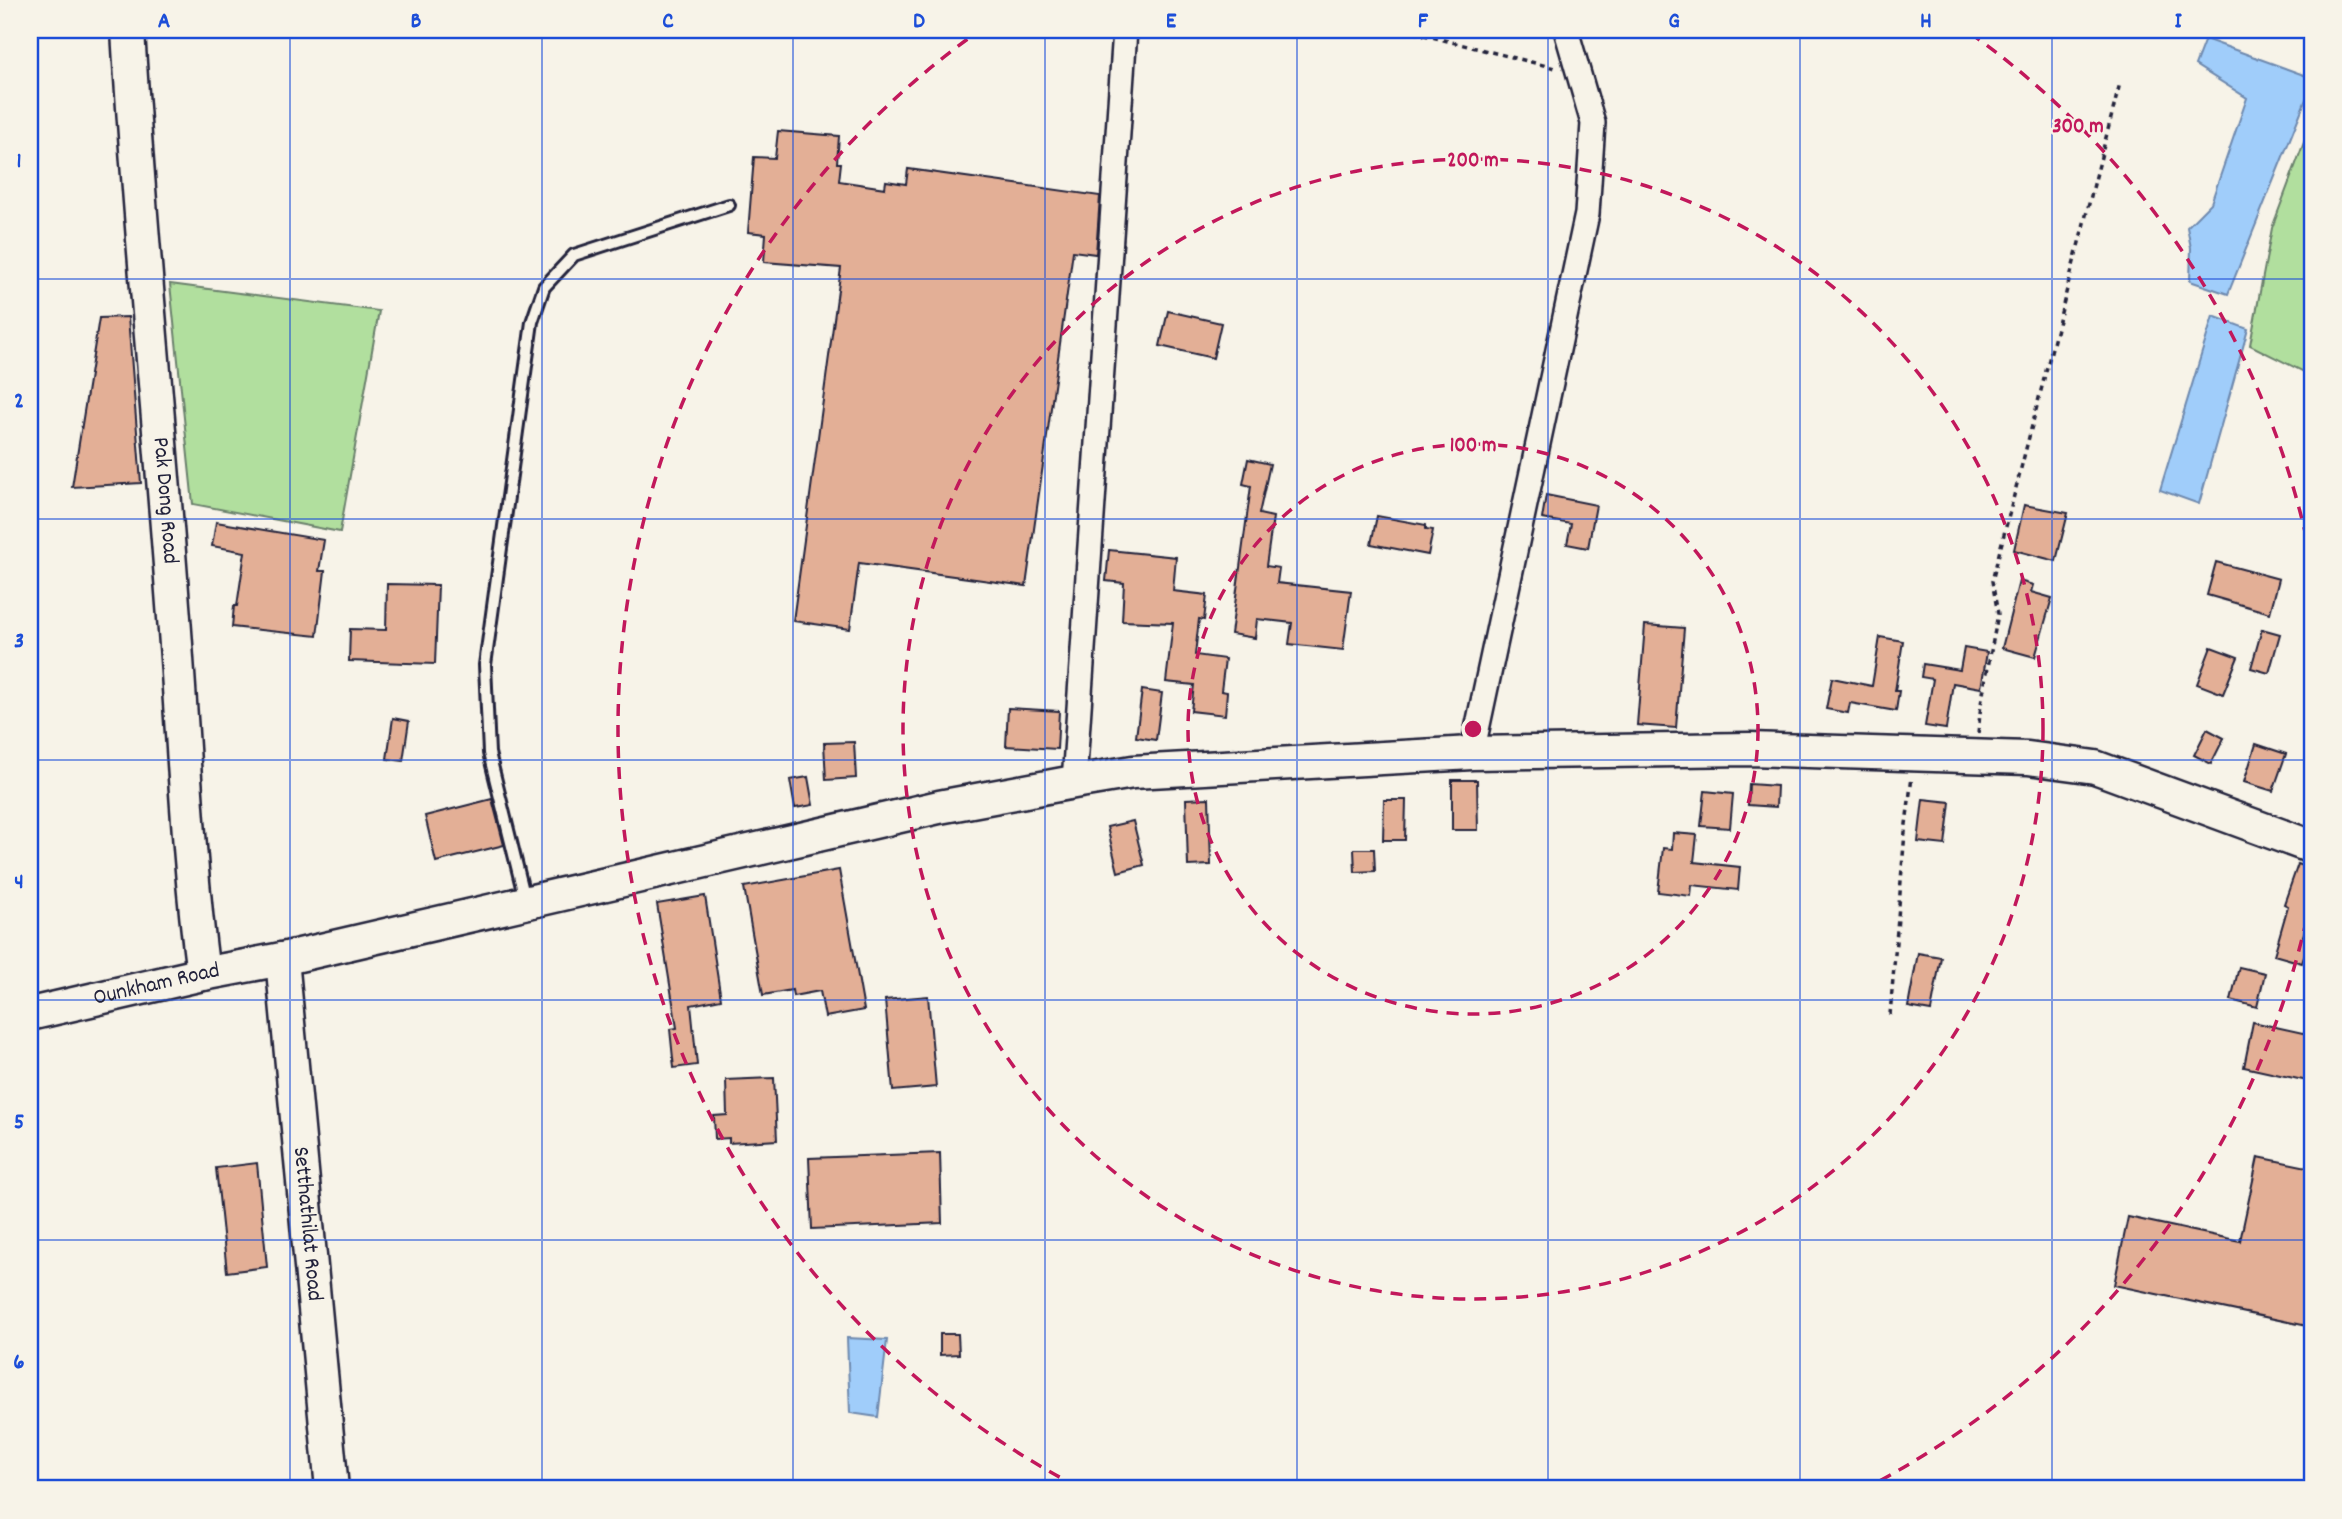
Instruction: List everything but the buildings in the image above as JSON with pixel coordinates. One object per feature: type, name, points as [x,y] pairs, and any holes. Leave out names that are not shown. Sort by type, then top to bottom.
[{"type":"street","name":"Pak Dong Road","points":[[128,30],[194,902],[203,974]]},
{"type":"street","points":[[1472,753],[1587,214],[1593,122],[1566,30]]},
{"type":"street","points":[[1074,782],[1125,36]]},
{"type":"street","name":"Ounkham Road","points":[[30,1014],[203,974],[282,959],[939,807],[1133,772],[1472,753],[1750,749],[2028,758],[2095,767],[2312,847]]},
{"type":"street","name":"Setthathilat Road","points":[[282,959],[332,1489]]},
{"type":"lane","points":[[525,901],[489,752],[485,664],[532,322],[544,287],[574,255],[729,205]]},
{"type":"path","points":[[1043,30],[1125,36]]},
{"type":"path","points":[[1404,30],[1578,74]]},
{"type":"path","points":[[1976,757],[1981,704],[1998,614],[1992,581],[2120,83]]},
{"type":"path","points":[[1889,1015],[1905,832],[1915,754]]},
{"type":"green space","points":[[2312,121],[2312,376],[2250,345],[2272,228]]},
{"type":"green space","points":[[170,284],[379,311],[340,532],[193,504]]},
{"type":"water","points":[[2205,39],[2312,78],[2312,84],[2228,294],[2190,281],[2191,248],[2187,227],[2211,203],[2247,98],[2195,65]]},
{"type":"water","points":[[2213,316],[2248,329],[2199,504],[2160,490]]},
{"type":"water","points":[[847,1338],[887,1340],[878,1417],[850,1413]]}]
